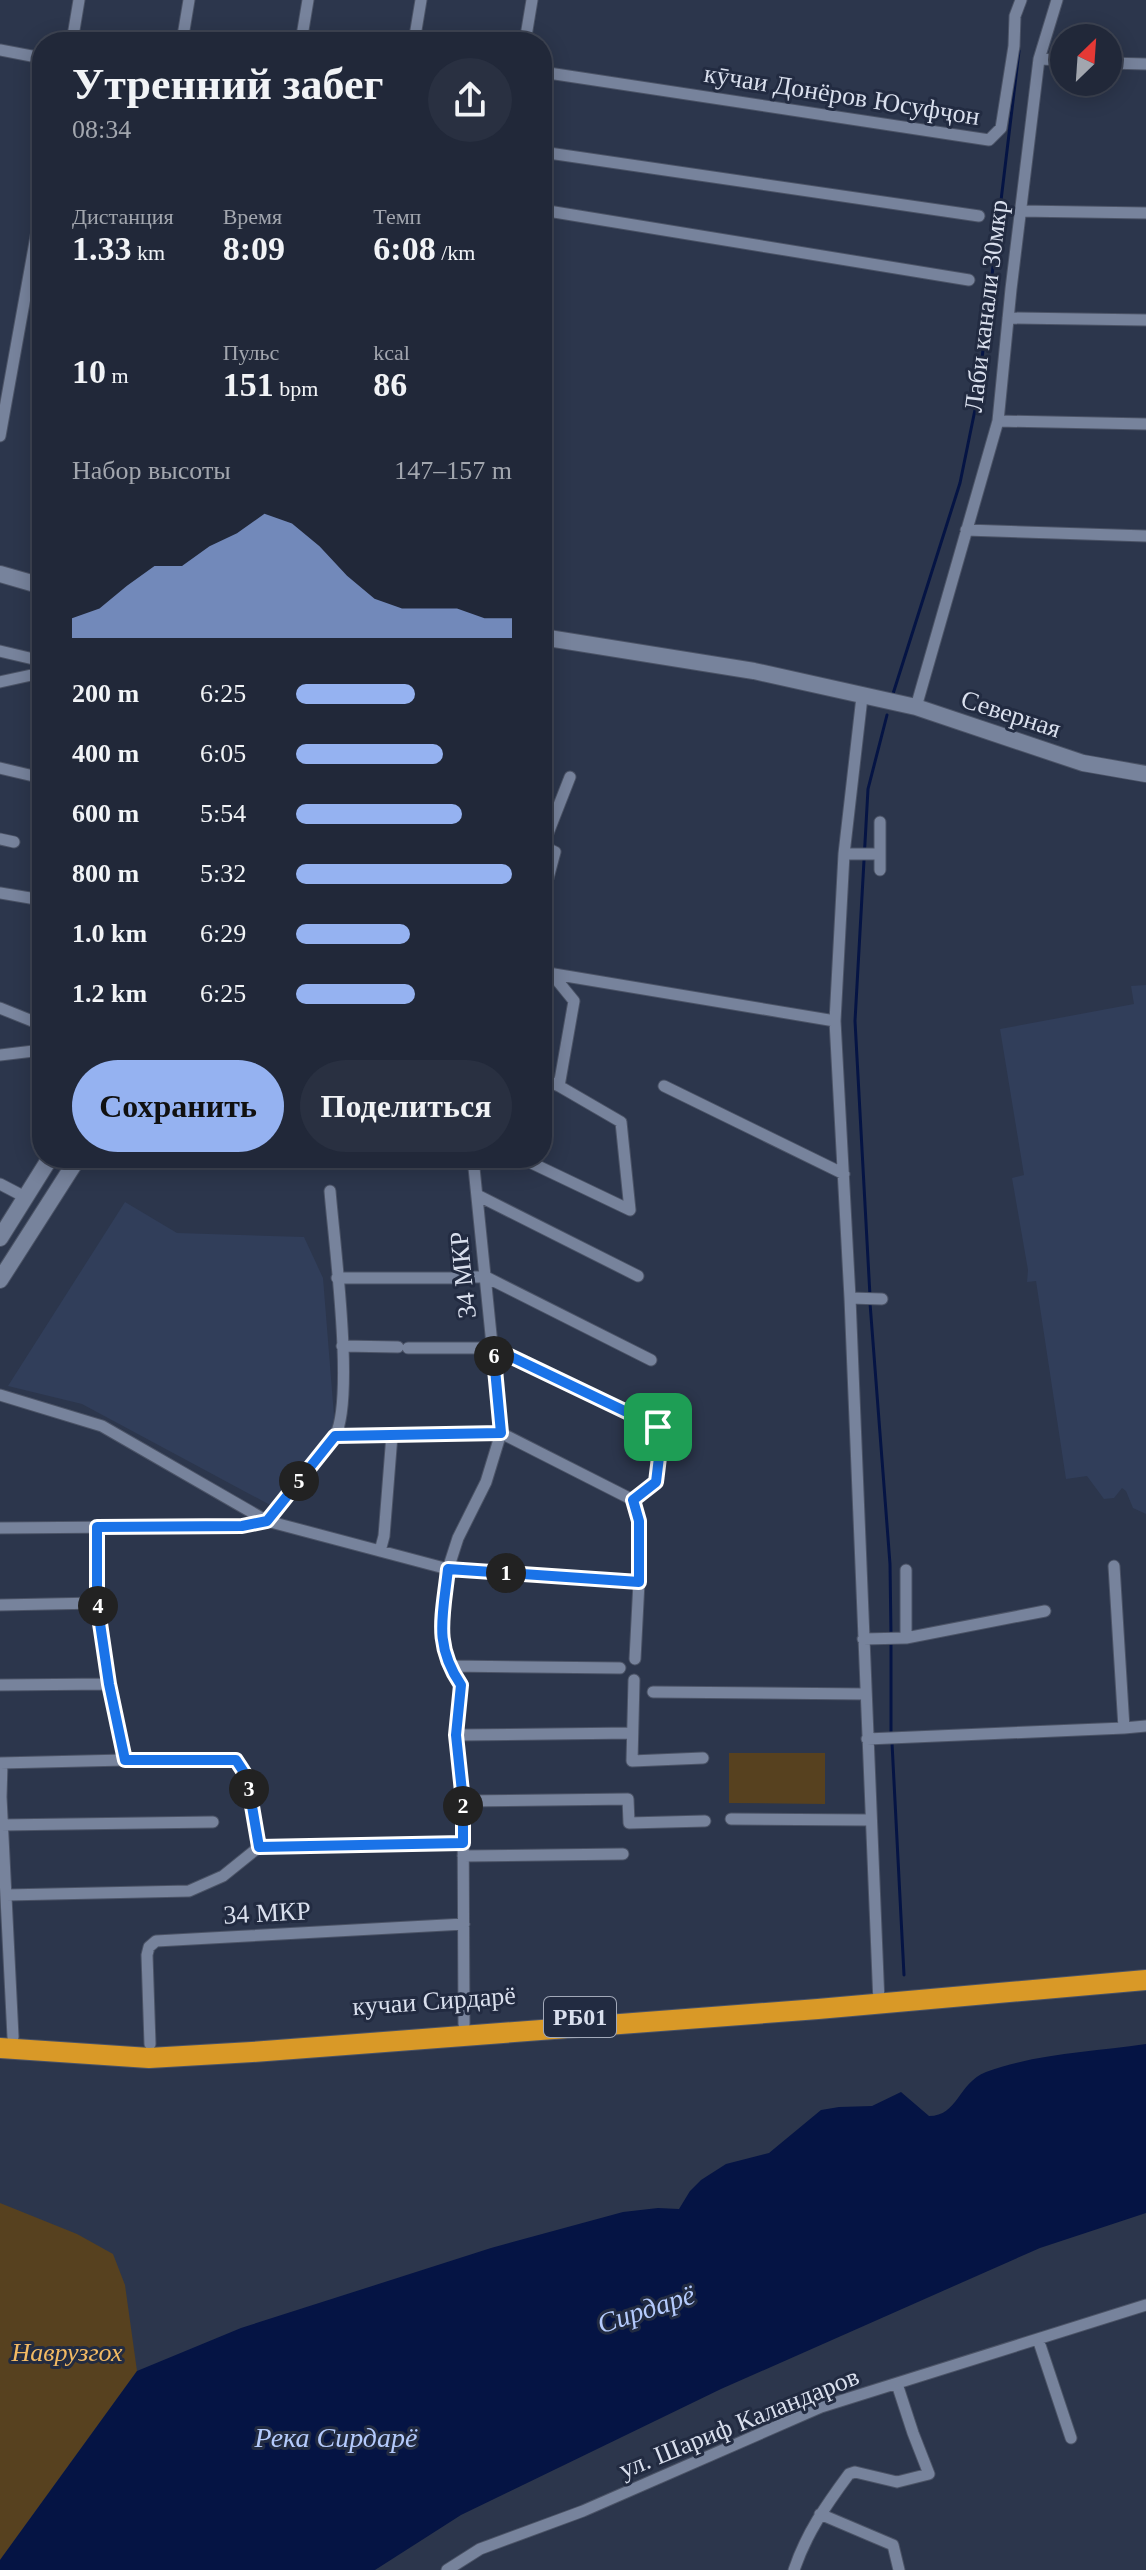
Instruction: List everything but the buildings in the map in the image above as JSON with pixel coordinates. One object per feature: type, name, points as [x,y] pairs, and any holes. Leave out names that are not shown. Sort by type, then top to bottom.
[{"type":"highway","name":"кучаи Сирдарё","points":[[7,2042],[231,2042],[878,1997],[1146,1971]]},
{"type":"highway","name":"РБ01","points":[[7,2042],[149,2058],[878,1997],[1146,1980]]},
{"type":"main road","points":[[0,574],[32,583]]},
{"type":"main road","name":"Северная","points":[[552,639],[754,671],[916,707],[1083,763],[1146,774]]},
{"type":"main road","points":[[0,1238],[44,1168]]},
{"type":"main road","points":[[0,1280],[72,1168]]},
{"type":"street","points":[[74,32],[79,0]]},
{"type":"street","points":[[184,32],[189,0]]},
{"type":"street","points":[[303,32],[308,0]]},
{"type":"street","points":[[416,32],[421,0]]},
{"type":"street","points":[[527,32],[532,0]]},
{"type":"street","name":"кӯчаи Донёров Юсуфҷон","points":[[552,74],[989,140],[1001,128],[1014,46],[1015,16],[1021,0]]},
{"type":"street","name":"Лаби канали 30мкр","points":[[916,707],[998,421],[1039,59],[1057,0]]},
{"type":"street","points":[[0,50],[32,56]]},
{"type":"street","points":[[1039,59],[1050,59]]},
{"type":"street","points":[[1122,63],[1146,64]]},
{"type":"street","points":[[552,153],[979,216]]},
{"type":"street","points":[[1020,211],[1146,213]]},
{"type":"street","points":[[552,212],[969,280]]},
{"type":"street","points":[[0,436],[32,258]]},
{"type":"street","points":[[1008,318],[1146,320]]},
{"type":"street","points":[[998,421],[1146,424]]},
{"type":"street","points":[[966,530],[1146,536]]},
{"type":"street","points":[[0,651],[32,659]]},
{"type":"street","points":[[0,682],[32,675]]},
{"type":"street","points":[[862,697],[844,854],[835,1021],[850,1298],[878,1997]]},
{"type":"street","points":[[0,768],[32,776]]},
{"type":"street","points":[[552,823],[570,777]]},
{"type":"street","points":[[870,855],[880,822]]},
{"type":"street","points":[[0,839],[14,842]]},
{"type":"street","points":[[844,854],[870,855]]},
{"type":"street","points":[[870,855],[880,870]]},
{"type":"street","points":[[0,893],[32,898]]},
{"type":"street","points":[[552,974],[835,1021]]},
{"type":"street","points":[[552,978],[574,1001],[559,1086]]},
{"type":"street","points":[[0,1008],[32,1021]]},
{"type":"street","points":[[0,1055],[32,1051]]},
{"type":"street","points":[[542,1168],[630,1210],[621,1122],[552,1083]]},
{"type":"street","points":[[664,1086],[844,1174]]},
{"type":"street","name":"34 МКР","points":[[474,1168],[501,1433]]},
{"type":"street","points":[[0,1184],[25,1197]]},
{"type":"street","points":[[0,1528],[242,1526],[267,1521],[342,1423],[342,1346],[330,1191]]},
{"type":"street","points":[[477,1195],[638,1276]]},
{"type":"street","points":[[337,1278],[486,1277],[651,1360]]},
{"type":"street","points":[[850,1298],[882,1299]]},
{"type":"street","points":[[342,1346],[493,1348],[658,1427],[660,1449],[656,1482],[633,1500]]},
{"type":"street","points":[[0,1395],[102,1426],[267,1521],[448,1569],[639,1582]]},
{"type":"street","points":[[335,1436],[501,1433],[633,1500],[639,1521],[635,1659]]},
{"type":"street","points":[[464,2024],[463,1801],[456,1735],[461,1685],[449,1666],[441,1641],[448,1569],[458,1538],[486,1482],[501,1433]]},
{"type":"street","points":[[380,1551],[384,1536],[392,1435]]},
{"type":"street","points":[[97,1527],[97,1603],[109,1684],[125,1760]]},
{"type":"street","points":[[1114,1566],[1124,1728]]},
{"type":"street","points":[[906,1570],[906,1638]]},
{"type":"street","points":[[0,1605],[97,1603]]},
{"type":"street","points":[[863,1639],[906,1638],[1045,1611]]},
{"type":"street","points":[[449,1666],[620,1668]]},
{"type":"street","points":[[634,1680],[632,1761],[703,1758]]},
{"type":"street","points":[[0,1685],[109,1684]]},
{"type":"street","points":[[653,1692],[866,1694]]},
{"type":"street","points":[[867,1739],[1146,1726]]},
{"type":"street","points":[[456,1735],[632,1733]]},
{"type":"street","points":[[7,2042],[1,1763],[236,1760],[247,1777],[259,1847]]},
{"type":"street","points":[[463,1801],[628,1799],[629,1823],[705,1821]]},
{"type":"street","points":[[731,1819],[870,1820]]},
{"type":"street","points":[[2,1825],[213,1822]]},
{"type":"street","points":[[6,1895],[189,1891],[223,1876],[259,1847],[463,1843]]},
{"type":"street","points":[[463,1856],[623,1854]]},
{"type":"street","name":"34 МКР","points":[[150,2044],[147,1955],[149,1947],[156,1941],[464,1924]]},
{"type":"street","name":"ул. Шариф Каландаров","points":[[447,2570],[480,2549],[583,2511],[821,2407],[1146,2305]]},
{"type":"street","points":[[1038,2339],[1071,2438]]},
{"type":"street","points":[[794,2570],[802,2545],[849,2474],[855,2472],[886,2482],[897,2482],[929,2474],[897,2384]]},
{"type":"street","points":[[820,2514],[893,2545],[899,2570]]},
{"type":"shaded area","points":[[1146,985],[1146,1514],[1133,1508],[1122,1488],[1114,1498],[1104,1499],[1087,1476],[1066,1479],[1036,1281],[1027,1282],[1028,1270],[1012,1178],[1024,1175],[1000,1029],[1134,1004],[1131,986]]},
{"type":"shaded area","points":[[125,1202],[177,1233],[304,1237],[323,1278],[335,1428],[272,1506],[82,1404],[8,1386]]},
{"type":"green space","points":[[729,1753],[825,1753],[825,1804],[729,1803]]},
{"type":"green space","name":"Наврузгох","points":[[0,2203],[77,2234],[113,2254],[125,2285],[137,2371],[0,2560]]},
{"type":"water","name":"Река Сирдарё","points":[[1146,2044],[1146,2213],[1040,2248],[721,2389],[461,2515],[375,2570],[0,2570],[0,2560],[137,2371],[241,2328],[491,2248],[623,2212],[679,2209],[701,2180],[726,2164],[769,2153],[821,2110],[872,2106],[901,2092],[929,2116],[939,2115],[969,2084],[986,2072],[1045,2057]]},
{"type":"waterway","points":[[892,697],[960,483],[977,400],[1019,51]]},
{"type":"waterway","points":[[870,1296],[855,1021],[868,789],[887,715]]},
{"type":"waterway","points":[[870,1303],[890,1564],[891,1635]]},
{"type":"waterway","points":[[891,1643],[891,1735]]},
{"type":"waterway","points":[[892,1743],[904,1975]]},
{"type":"route","points":[[493,1348],[658,1427],[660,1449],[656,1482],[633,1500],[639,1521],[639,1582],[448,1569],[441,1641],[449,1666],[461,1685],[456,1735],[463,1801],[463,1843],[259,1847],[247,1777],[236,1760],[125,1760],[109,1684],[97,1603],[97,1527],[242,1526],[267,1521],[335,1436],[501,1433],[493,1348]]},
{"type":"water label","name":"Сирдарё","points":[[646,2309]]}]
